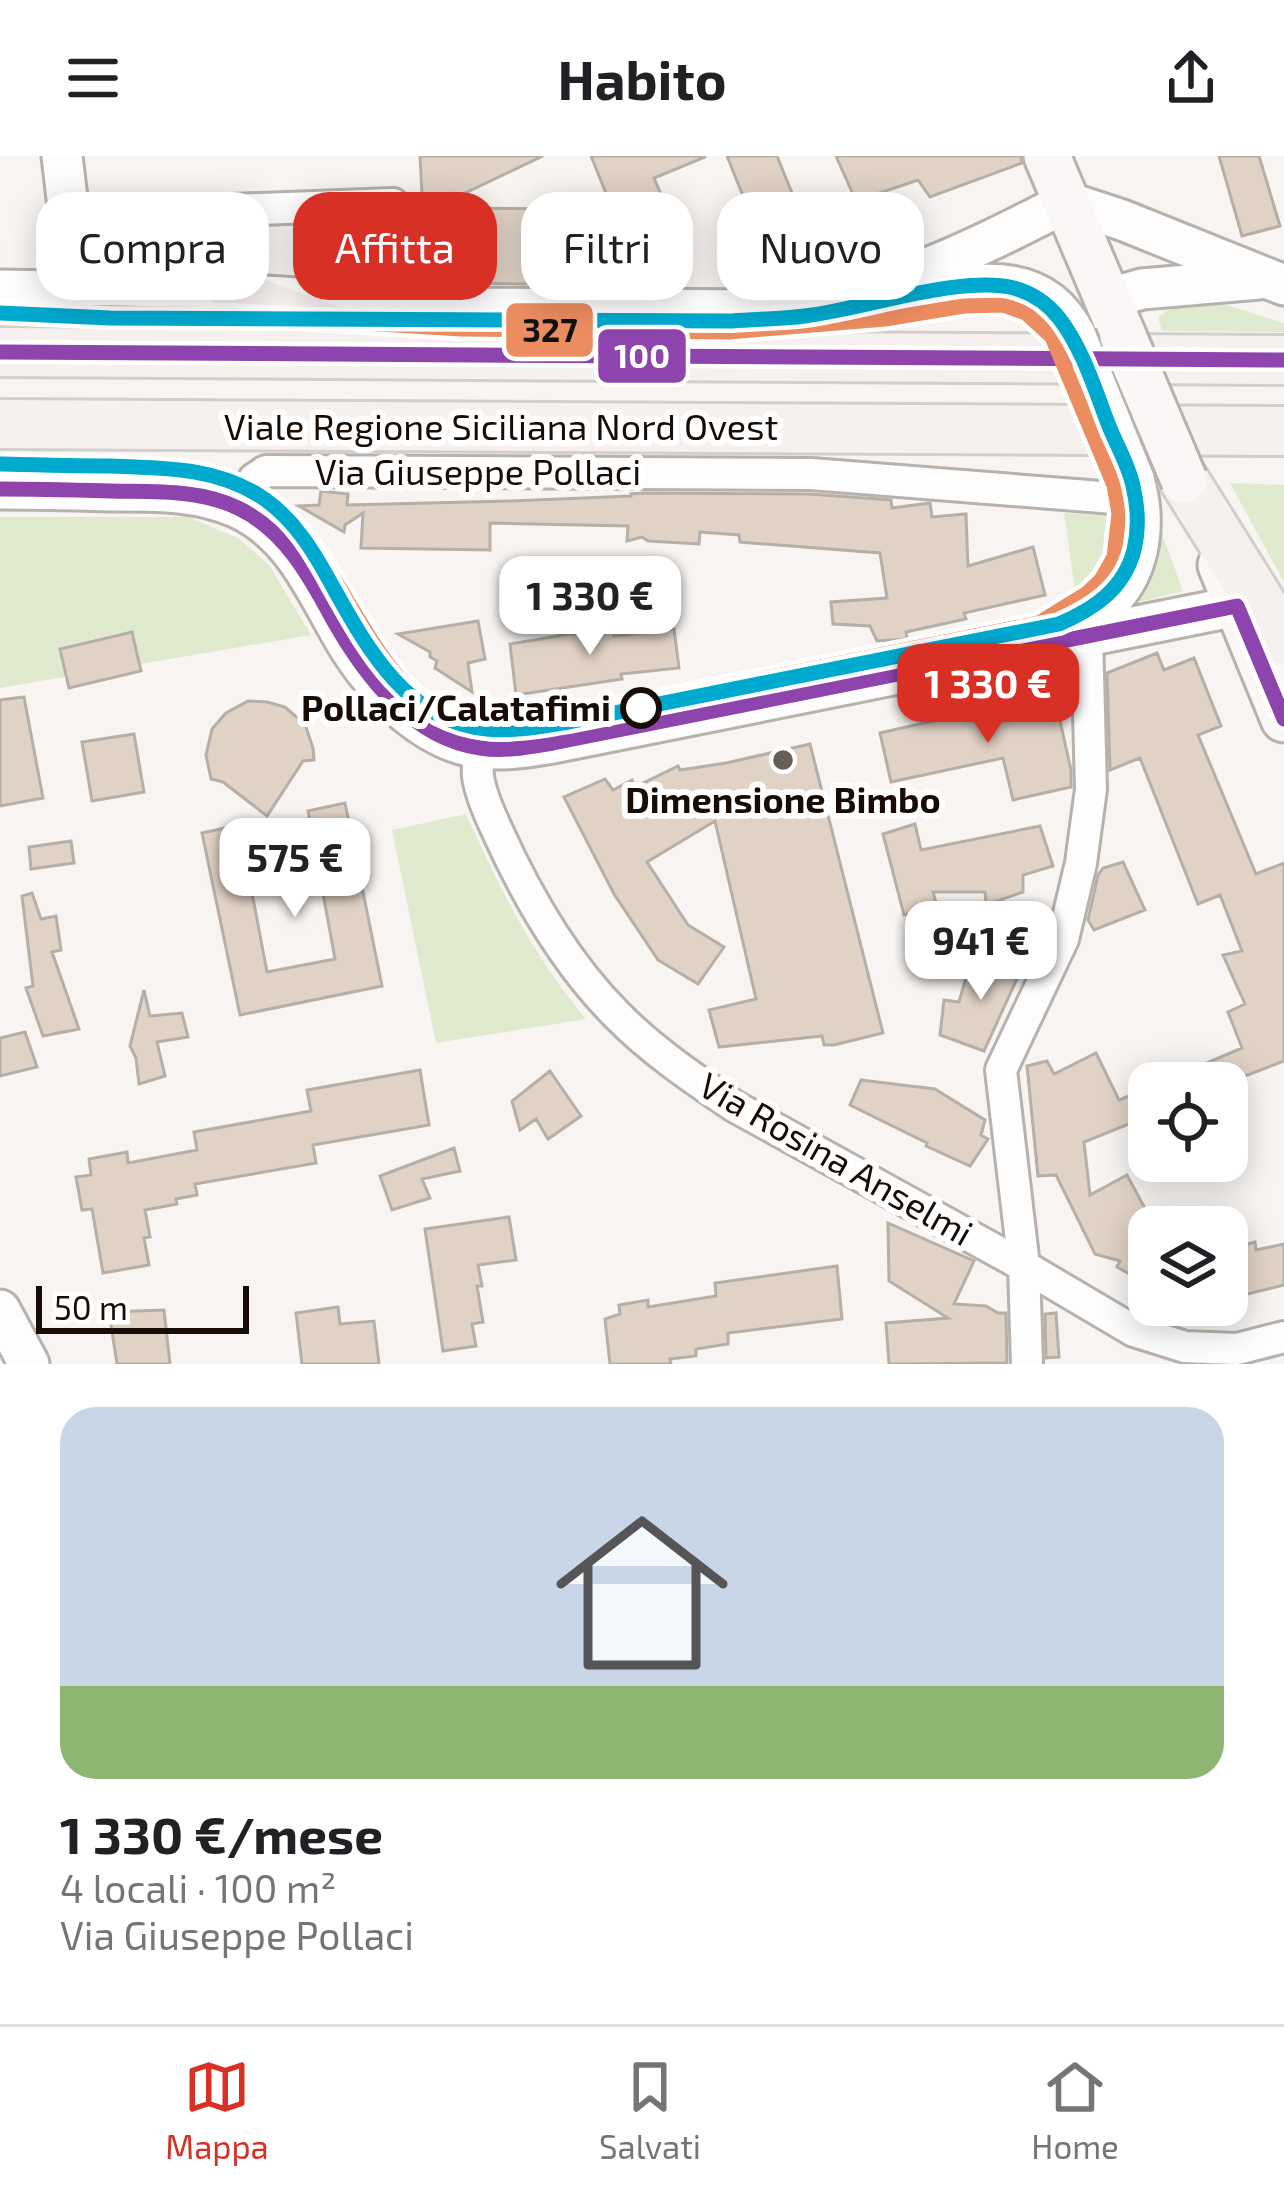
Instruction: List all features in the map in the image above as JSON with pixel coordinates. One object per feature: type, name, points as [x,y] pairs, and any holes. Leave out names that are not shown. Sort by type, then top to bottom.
[{"type":"main road","points":[[1047,156],[1125,331],[1284,719]]},
{"type":"main road","points":[[251,300],[402,355]]},
{"type":"main road","name":"Viale Regione Siciliana Nord Ovest","points":[[0,352],[402,355],[1125,331],[1284,360]]},
{"type":"main road","name":"Viale Regione Siciliana Nord Ovest","points":[[0,424],[1001,430]]},
{"type":"main road","points":[[1001,430],[1284,431]]},
{"type":"main road","points":[[1001,430],[1284,461]]},
{"type":"main road","points":[[1184,480],[1284,640]]},
{"type":"street","points":[[62,156],[66,192]]},
{"type":"street","points":[[803,306],[924,271],[1067,202],[1274,282]]},
{"type":"street","points":[[269,209],[393,204],[398,304]]},
{"type":"street","points":[[1125,331],[1142,289],[1274,282]]},
{"type":"street","points":[[269,296],[398,304],[729,311],[884,298],[962,285],[1007,284],[1037,295],[1063,316],[1076,336],[1137,489],[1141,528],[1137,553],[1108,604],[1047,643]]},
{"type":"street","points":[[0,290],[36,290]]},
{"type":"street","name":"Via Giuseppe Pollaci","points":[[237,508],[254,479],[266,471],[811,474],[1137,489]]},
{"type":"street","points":[[0,489],[192,494],[237,508],[264,524],[292,550],[352,652],[405,712],[432,732],[479,748],[553,743],[1237,605]]},
{"type":"street","points":[[1027,1364],[1024,1266],[1000,1070],[1063,939],[1081,863],[1091,789],[1087,636]]},
{"type":"street","name":"Via Rosina Anselmi","points":[[479,748],[478,778],[506,851],[546,924],[580,974],[618,1017],[696,1080],[734,1106],[1134,1331],[1185,1347],[1238,1349],[1284,1337]]},
{"type":"street","points":[[0,1310],[29,1364]]},
{"type":"green space","points":[[1226,305],[1284,323],[1284,332],[1162,331],[1158,317],[1173,307]]},
{"type":"green space","points":[[1230,483],[1284,485],[1284,582]]},
{"type":"green space","points":[[1064,513],[1116,516],[1110,564],[1097,582],[1076,597]]},
{"type":"green space","points":[[0,517],[188,517],[238,538],[269,565],[311,635],[0,688]]},
{"type":"green space","points":[[1158,523],[1183,591],[1131,604],[1151,566]]},
{"type":"green space","points":[[466,814],[519,921],[586,1019],[436,1043],[392,830]]},
{"type":"building","points":[[420,156],[543,156],[467,192],[422,192]]},
{"type":"building","points":[[591,156],[705,156],[654,178],[660,192],[606,192]]},
{"type":"building","points":[[727,156],[777,156],[792,192],[741,192]]},
{"type":"building","points":[[836,156],[1021,156],[1022,163],[930,197],[918,180],[883,192],[852,192]]},
{"type":"building","points":[[1219,156],[1259,156],[1280,226],[1242,236]]},
{"type":"building","points":[[497,208],[521,209],[521,284],[497,284]]},
{"type":"building","points":[[321,491],[348,494],[347,505],[644,493],[810,494],[891,500],[892,508],[930,503],[932,517],[966,514],[968,566],[1033,547],[1045,595],[964,613],[966,619],[906,632],[907,639],[877,641],[870,626],[833,624],[831,602],[887,598],[880,553],[740,542],[739,535],[700,532],[699,544],[642,537],[627,541],[628,526],[490,523],[490,550],[361,548],[363,513],[345,525],[344,532],[299,506],[319,505]]},
{"type":"building","points":[[478,621],[485,659],[468,663],[472,692],[435,668],[437,661],[430,652],[398,634]]},
{"type":"building","points":[[612,627],[614,636],[674,629],[679,668],[516,695],[510,644]]},
{"type":"building","points":[[132,632],[141,671],[69,688],[60,649]]},
{"type":"building","points":[[1157,653],[1164,670],[1194,658],[1221,726],[1198,735],[1256,874],[1284,863],[1284,1061],[1248,1075],[1248,1062],[1209,1062],[1242,1048],[1228,1012],[1245,1004],[1223,955],[1242,951],[1220,895],[1198,904],[1140,758],[1110,770],[1107,673]]},
{"type":"building","points":[[1054,694],[1071,787],[1013,800],[1003,758],[891,782],[880,733]]},
{"type":"building","points":[[24,697],[43,798],[0,806],[0,700]]},
{"type":"building","points":[[248,701],[285,707],[305,724],[313,748],[314,760],[303,761],[267,816],[223,782],[211,779],[206,755],[212,729],[226,713]]},
{"type":"building","points":[[134,734],[144,792],[92,801],[82,742]]},
{"type":"building","points":[[810,744],[883,1033],[834,1045],[824,1045],[822,1036],[719,1047],[709,1010],[756,999],[715,821],[647,862],[688,925],[724,947],[698,984],[658,960],[614,894],[564,797],[605,779],[613,790],[632,780],[635,787],[678,766],[680,770],[726,763]]},
{"type":"building","points":[[345,803],[382,986],[240,1015],[202,833],[239,825],[267,972],[335,959],[308,811]]},
{"type":"building","points":[[915,824],[921,850],[1040,826],[1053,866],[1023,875],[1023,892],[986,905],[985,892],[933,892],[937,906],[904,915],[883,834]]},
{"type":"building","points":[[71,841],[74,863],[31,869],[29,847]]},
{"type":"building","points":[[1123,862],[1145,910],[1094,930],[1088,920],[1098,875],[1103,868]]},
{"type":"building","points":[[32,893],[41,919],[56,916],[61,950],[52,952],[79,1029],[43,1036],[26,988],[33,986],[22,896]]},
{"type":"building","points":[[993,956],[1026,959],[984,1051],[940,1035],[944,1000],[959,1002],[969,967],[988,971]]},
{"type":"building","points":[[144,990],[150,1016],[182,1013],[188,1037],[157,1042],[165,1076],[139,1084],[130,1046]]},
{"type":"building","points":[[25,1032],[37,1067],[0,1076],[0,1038]]},
{"type":"building","points":[[1096,1053],[1119,1100],[1128,1096],[1128,1124],[1084,1142],[1090,1195],[1127,1175],[1144,1206],[1128,1206],[1128,1273],[1117,1267],[1120,1261],[1095,1254],[1056,1175],[1038,1176],[1027,1066],[1047,1061],[1054,1074]]},
{"type":"building","points":[[420,1070],[429,1125],[313,1145],[316,1163],[195,1184],[197,1195],[145,1210],[149,1265],[103,1273],[92,1209],[82,1210],[76,1177],[91,1175],[89,1159],[127,1152],[128,1163],[197,1150],[194,1132],[311,1111],[307,1090]]},
{"type":"building","points":[[550,1071],[581,1116],[548,1139],[536,1119],[520,1130],[512,1101]]},
{"type":"building","points":[[861,1080],[935,1089],[985,1120],[981,1135],[988,1139],[970,1166],[926,1146],[850,1105]]},
{"type":"building","points":[[454,1148],[460,1171],[422,1179],[430,1198],[392,1210],[380,1176]]},
{"type":"building","points":[[509,1217],[516,1260],[478,1265],[483,1322],[472,1324],[476,1346],[443,1351],[425,1229]]},
{"type":"building","points":[[888,1223],[974,1261],[954,1304],[1006,1313],[1007,1363],[889,1364],[886,1323],[948,1318],[889,1281]]},
{"type":"building","points":[[1255,1242],[1256,1250],[1284,1244],[1284,1285],[1248,1294],[1248,1244]]},
{"type":"building","points":[[837,1266],[842,1319],[728,1333],[728,1344],[696,1349],[696,1356],[670,1359],[671,1364],[610,1364],[605,1319],[620,1314],[619,1305],[648,1300],[648,1307],[716,1296],[715,1283]]},
{"type":"building","points":[[338,1307],[340,1324],[374,1321],[379,1364],[302,1364],[296,1313]]},
{"type":"building","points":[[164,1310],[170,1364],[117,1364],[109,1312]]},
{"type":"building","points":[[1056,1313],[1059,1357],[1046,1358],[1045,1314]]},
{"type":"transit line","points":[[0,313],[110,318],[732,321],[805,316],[966,286],[1014,288],[1050,308],[1075,343],[1129,471],[1137,526],[1129,564],[1115,587],[1084,612],[1059,624],[569,722],[497,730],[459,723],[413,698],[376,658],[293,525],[242,486],[206,474],[168,469],[0,464]]},
{"type":"transit line","name":"327","points":[[0,311],[233,315],[461,329],[729,332],[1003,305],[1026,313],[1052,337],[1114,485],[1119,514],[1114,557],[1101,580],[1039,623],[549,722],[493,728],[444,715],[411,691],[383,658],[310,544],[281,512],[246,488],[179,472],[0,468]]},
{"type":"transit line","name":"100","points":[[0,352],[1284,360]]},
{"type":"transit line","name":"100","points":[[0,489],[176,493],[208,497],[238,508],[269,528],[294,555],[359,661],[392,701],[432,731],[480,748],[553,743],[1237,606],[1284,719]]},
{"type":"place","name":"Pollaci/Calatafimi","points":[[641,708]]},
{"type":"place","name":"Dimensione Bimbo","points":[[783,760]]}]
